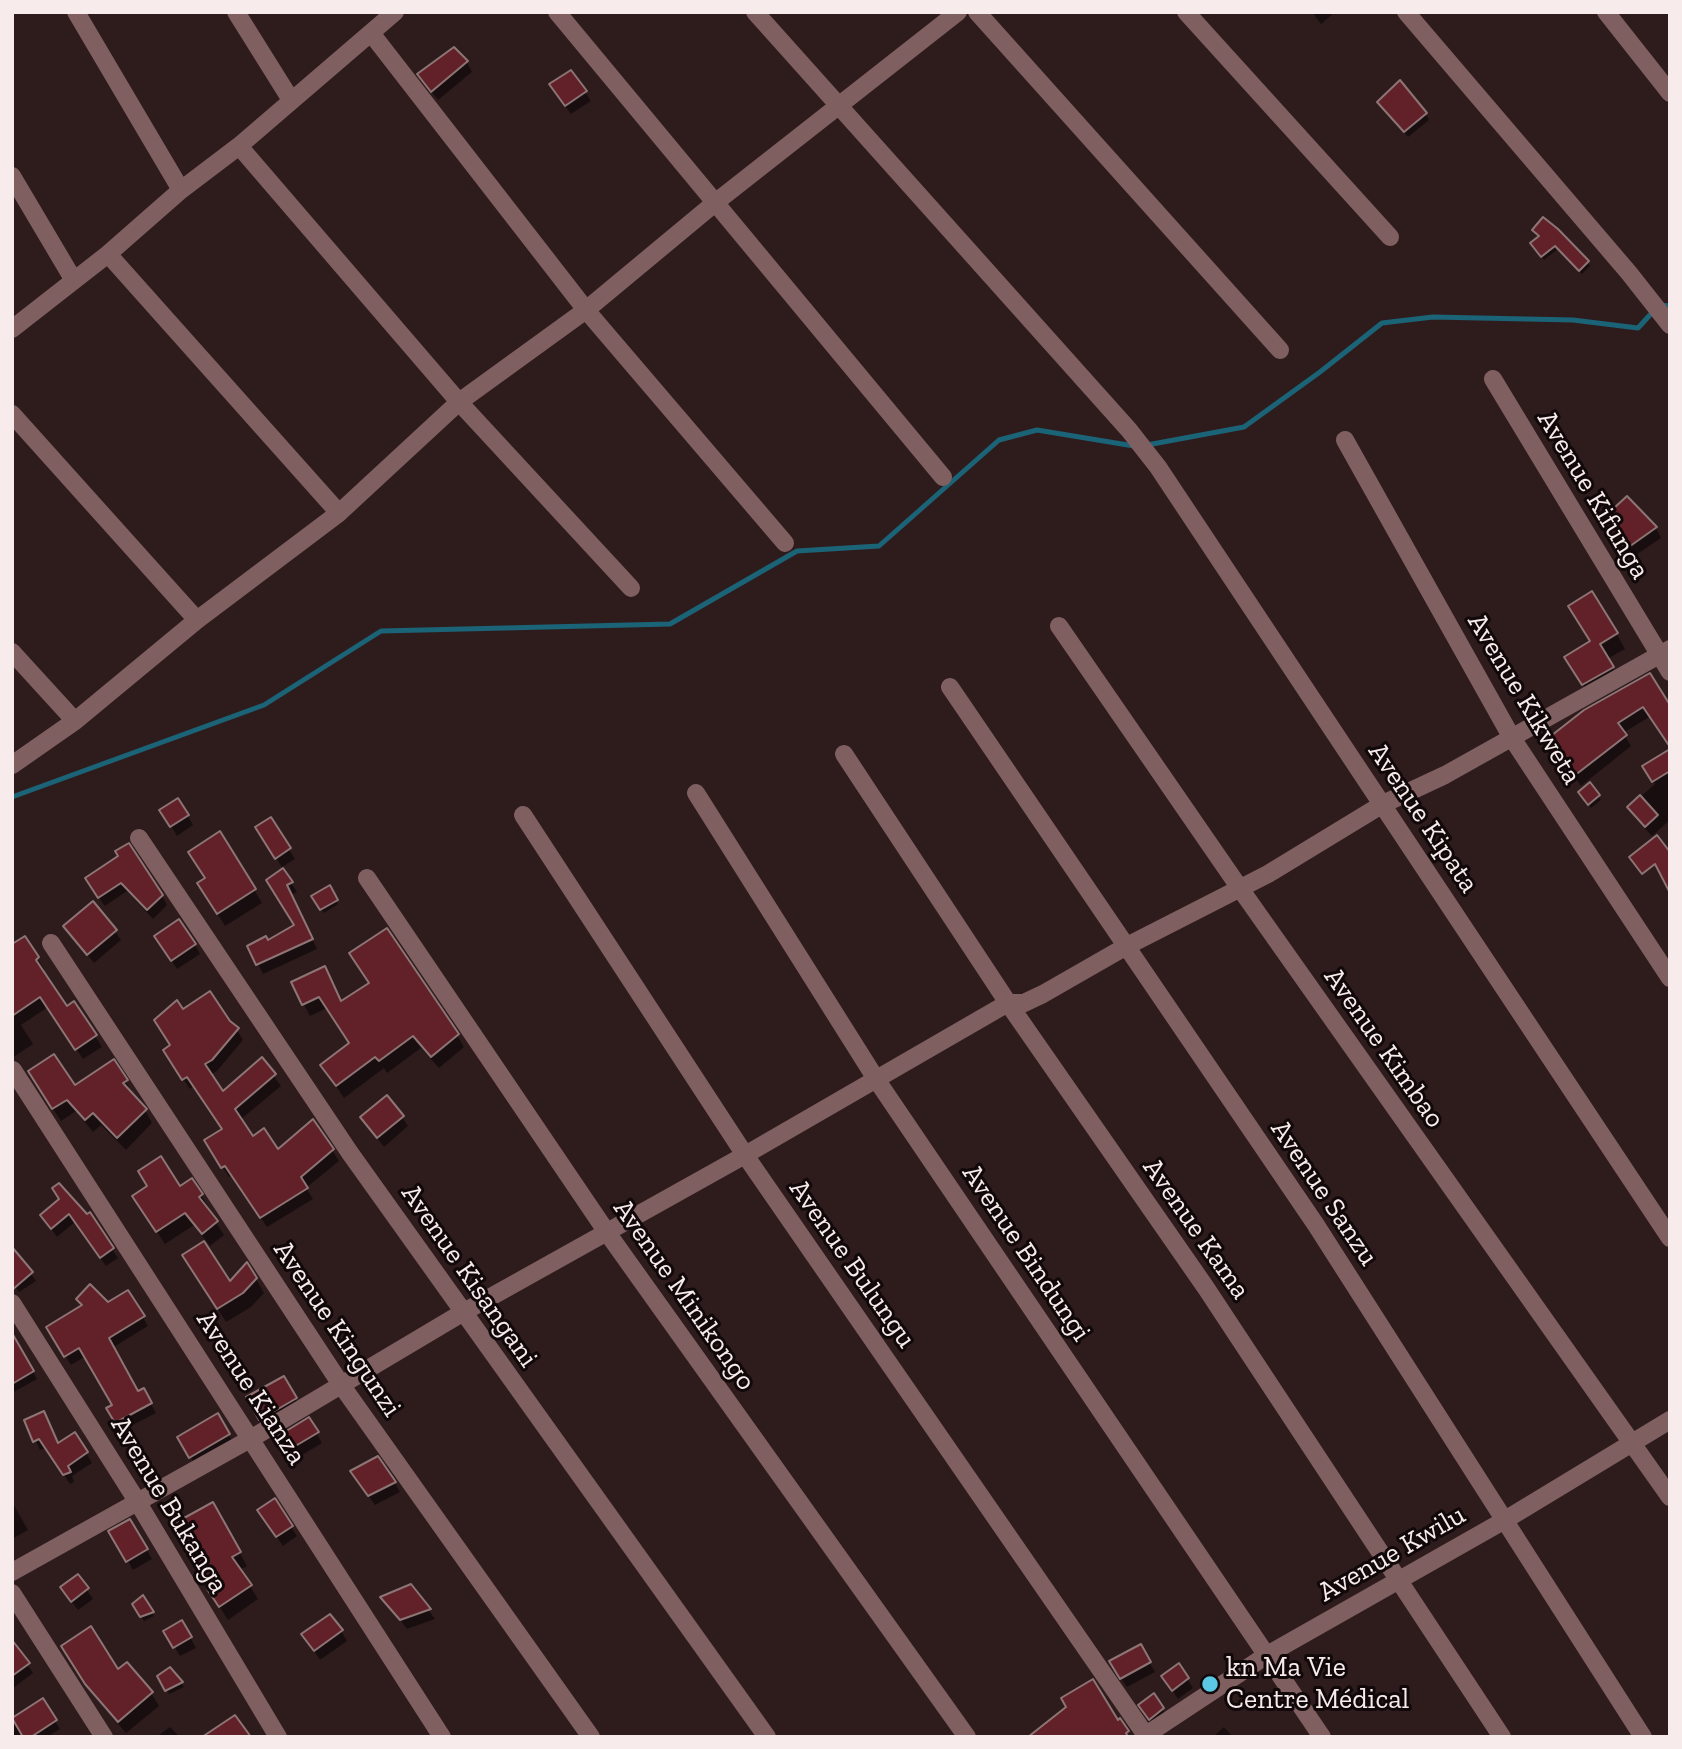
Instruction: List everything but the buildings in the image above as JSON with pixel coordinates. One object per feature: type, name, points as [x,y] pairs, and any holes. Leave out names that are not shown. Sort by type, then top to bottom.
[{"type":"street","points":[[76,12],[181,190]]},
{"type":"street","points":[[236,12],[291,100]]},
{"type":"street","points":[[12,328],[108,254],[181,190],[239,146],[395,12]]},
{"type":"street","points":[[557,12],[943,477]]},
{"type":"street","name":"Avenue Kipata","points":[[755,12],[1129,430],[1158,467],[1670,1238]]},
{"type":"street","points":[[12,765],[75,721],[197,620],[339,513],[459,402],[586,310],[716,202],[958,12]]},
{"type":"street","points":[[977,12],[1280,350]]},
{"type":"street","points":[[1186,12],[1390,237]]},
{"type":"street","points":[[1406,12],[1629,273],[1670,325]]},
{"type":"street","points":[[1606,12],[1670,93]]},
{"type":"street","points":[[371,33],[586,310],[785,543]]},
{"type":"street","points":[[239,146],[459,402],[631,588]]},
{"type":"street","points":[[12,176],[73,279]]},
{"type":"street","points":[[108,254],[339,513]]},
{"type":"street","name":"Avenue Kifunga","points":[[1493,379],[1664,652],[1670,672]]},
{"type":"street","points":[[12,414],[197,620]]},
{"type":"street","name":"Avenue Kikweta","points":[[1345,440],[1512,738],[1670,978]]},
{"type":"street","name":"Avenue Kimbao","points":[[1059,626],[1438,1171],[1670,1497]]},
{"type":"street","points":[[12,652],[75,721]]},
{"type":"street","points":[[12,1572],[252,1438],[463,1313],[1007,1003],[1024,1003],[1043,994],[1125,947],[1268,874],[1382,804],[1445,775],[1664,652]]},
{"type":"street","name":"Avenue Sanzu","points":[[950,687],[1316,1225],[1643,1737]]},
{"type":"street","name":"Avenue Kama","points":[[844,754],[1007,1003],[1206,1288],[1502,1737]]},
{"type":"street","name":"Avenue Bindungi","points":[[696,793],[877,1079],[1322,1737]]},
{"type":"street","name":"Avenue Bulungu","points":[[523,815],[744,1155],[1145,1736]]},
{"type":"street","name":"Avenue Kisangani","points":[[139,838],[335,1130],[767,1737]]},
{"type":"street","name":"Avenue Minikongo","points":[[367,878],[606,1231],[967,1737]]},
{"type":"street","name":"Avenue Kingunzi","points":[[51,943],[342,1386],[591,1737]]},
{"type":"street","name":"Avenue Kianza","points":[[13,1070],[442,1737]]},
{"type":"street","name":"Avenue Bukanga","points":[[12,1303],[137,1501],[278,1737]]},
{"type":"street","name":"Avenue Kwilu","points":[[1145,1736],[1267,1655],[1504,1520],[1670,1420]]},
{"type":"street","points":[[12,1593],[104,1737]]},
{"type":"waterway","points":[[1147,445],[1244,427],[1382,323],[1433,317],[1573,320],[1638,328],[1659,305],[1670,306]]},
{"type":"waterway","points":[[12,797],[264,705],[381,631],[670,624],[797,551],[879,546],[999,440],[1037,430],[1134,446]]},
{"type":"place","name":"kn Ma Vie Centre Médical","points":[[1210,1684]]}]
